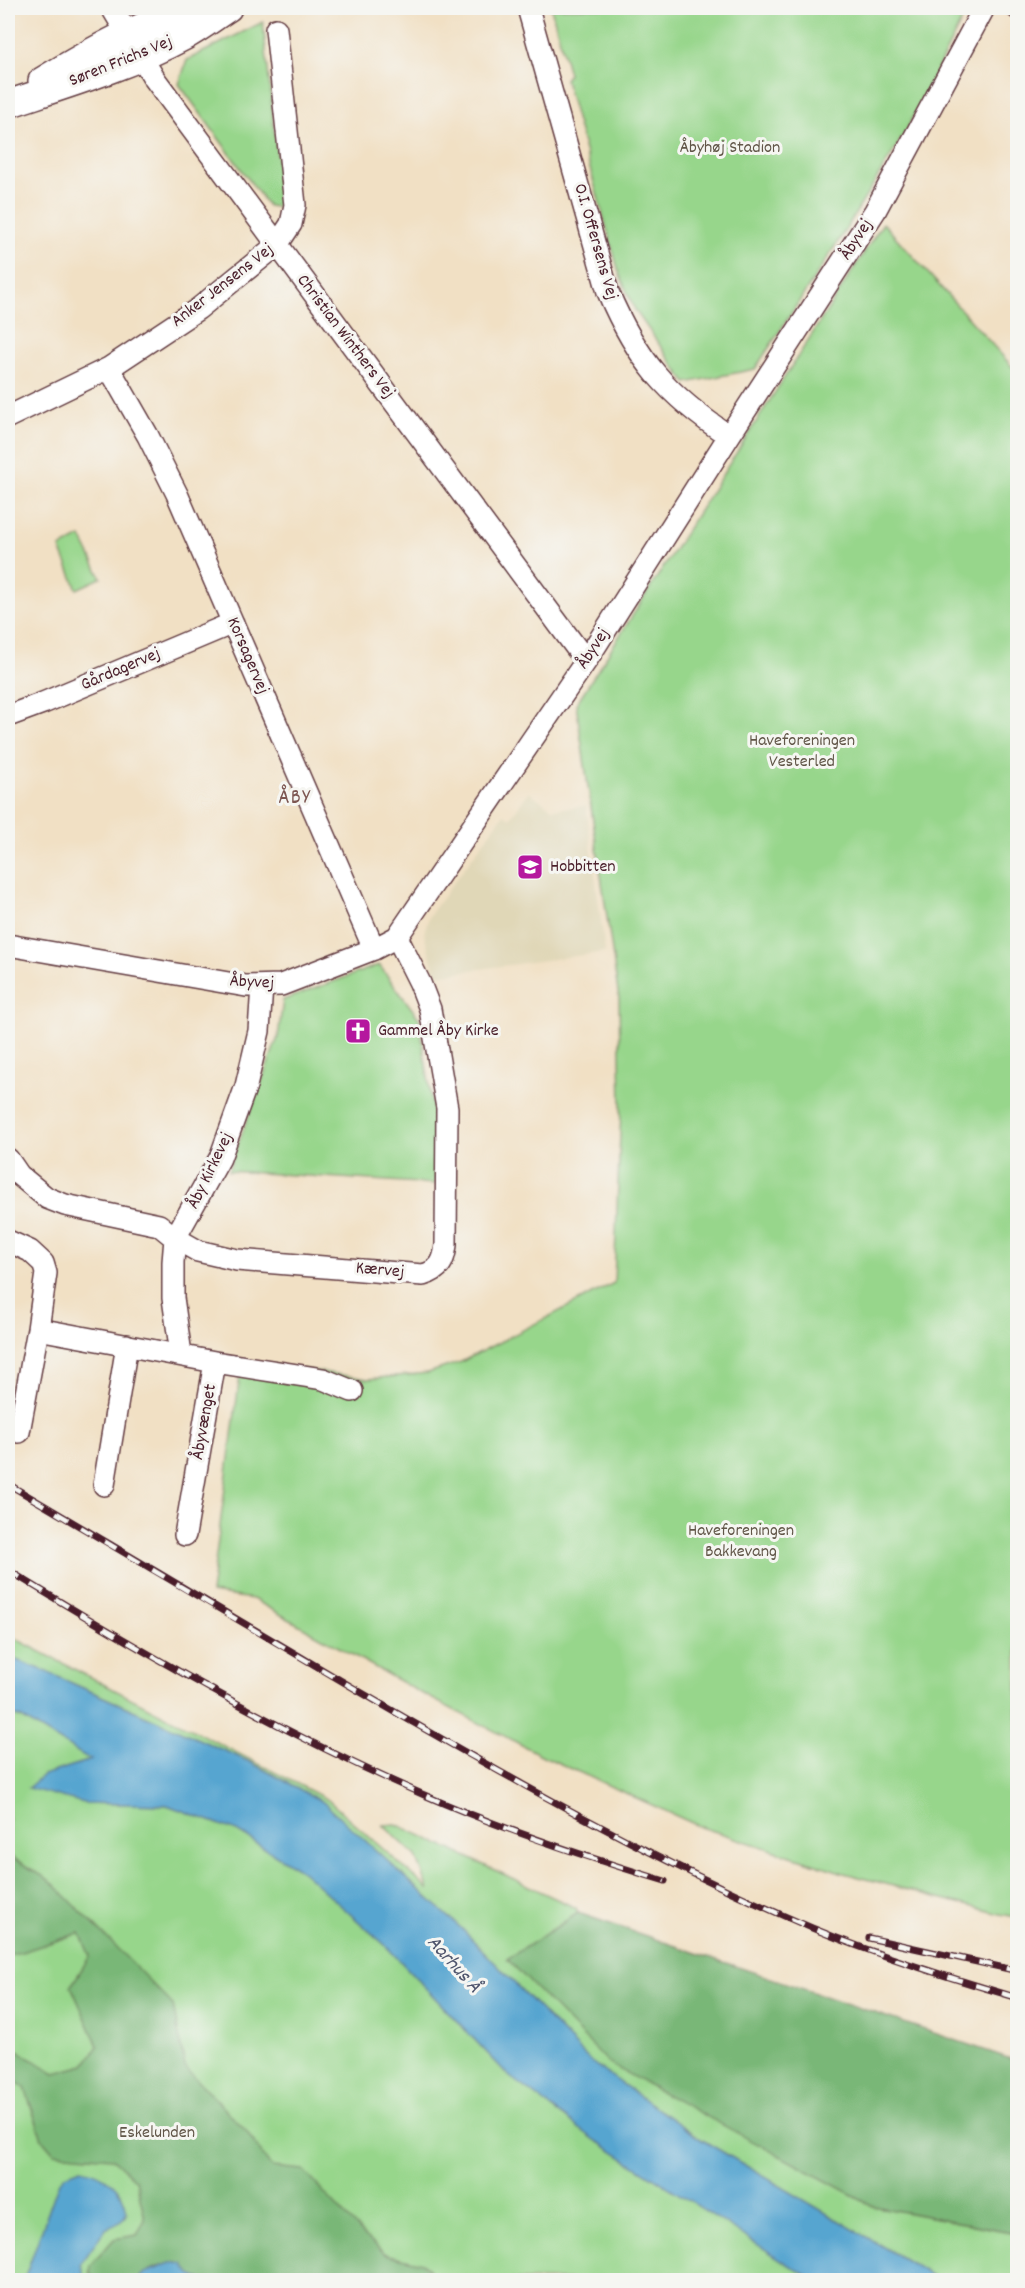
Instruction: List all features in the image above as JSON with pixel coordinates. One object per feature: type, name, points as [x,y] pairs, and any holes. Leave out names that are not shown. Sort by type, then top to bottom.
[{"type":"street","name":"Christian Winthers Vej","points":[[112,8],[134,46],[277,245],[586,661]]},
{"type":"street","name":"Søren Frichs Vej","points":[[8,103],[102,73],[178,12],[199,8]]},
{"type":"street","name":"Søren Frichs Vej","points":[[134,46],[187,35],[228,8]]},
{"type":"street","name":"O.I. Offersens Vej","points":[[528,8],[608,292],[624,329],[643,358],[667,387],[696,414],[729,436]]},
{"type":"street","name":"Åbyvej","points":[[8,945],[262,987],[281,985],[375,949],[397,937],[586,661],[875,212],[984,8]]},
{"type":"street","name":"Anker Jensens Vej","points":[[8,417],[109,368],[198,309],[277,245],[291,224],[295,206],[276,29]]},
{"type":"street","name":"Korsagervej","points":[[109,368],[148,436],[177,494],[375,949]]},
{"type":"street","name":"Gårdagervej","points":[[8,716],[233,623]]},
{"type":"street","name":"Kærvej","points":[[8,1159],[19,1175],[46,1198],[65,1205],[159,1225],[175,1238],[198,1251],[237,1260],[423,1275],[435,1271],[445,1257],[446,1245],[447,1108],[430,1009],[397,937]]},
{"type":"street","name":"Åby Kirkevej","points":[[181,1354],[173,1298],[172,1262],[175,1238],[209,1180],[228,1138],[246,1086],[259,1031],[262,987]]},
{"type":"street","points":[[8,1241],[30,1251],[43,1263],[46,1273],[19,1432]]},
{"type":"street","name":"Åbyvænget","points":[[38,1329],[215,1362],[185,1535]]},
{"type":"street","points":[[104,1485],[127,1345]]},
{"type":"street","points":[[215,1362],[323,1379],[352,1391]]},
{"type":"shaded area","name":"Hobbitten","points":[[529,792],[553,809],[586,806],[605,952],[436,975],[424,934],[429,916],[504,814],[510,818]]},
{"type":"green space","name":"Åbyhøj Stadion","points":[[551,8],[968,8],[905,133],[755,369],[686,383],[635,310],[620,276],[565,79],[569,74]]},
{"type":"green space","points":[[263,22],[281,195],[277,207],[268,206],[179,84],[187,60]]},
{"type":"green space","points":[[883,223],[1017,372],[1017,1917],[844,1873],[701,1827],[543,1756],[419,1692],[253,1599],[211,1593],[242,1360],[368,1379],[428,1373],[461,1362],[614,1283],[621,1109],[619,999],[576,704]]},
{"type":"green space","points":[[81,537],[101,578],[77,589],[60,548]]},
{"type":"green space","points":[[379,965],[419,1018],[433,1111],[435,1184],[228,1171],[278,1037],[283,1000]]},
{"type":"green space","points":[[8,1635],[327,1799],[429,1890],[416,1856],[383,1825],[396,1824],[576,1908],[578,1913],[507,1960],[873,2206],[1017,2233],[1017,2280],[939,2280],[699,2138],[591,2062],[462,1929],[323,1802],[250,1762],[8,1657]]},
{"type":"green space","name":"Eskelunden","points":[[8,1714],[22,1718],[92,1760],[43,1775],[84,1803],[167,1805],[237,1831],[302,1871],[385,1945],[509,2076],[595,2140],[814,2280],[8,2280]]},
{"type":"green space","name":"Eskelunden","points":[[8,1855],[51,1881],[173,2005],[185,2067],[247,2132],[271,2167],[303,2170],[362,2233],[386,2254],[422,2263],[439,2280],[203,2280],[190,2275],[184,2265],[171,2264],[154,2269],[138,2280],[95,2280],[90,2272],[91,2265],[114,2239],[137,2235],[145,2219],[136,2180],[112,2158],[54,2153],[42,2139],[25,2088],[8,2076],[8,2032],[16,2050],[55,2073],[85,2065],[98,2046],[71,1986],[90,1956],[80,1933],[8,1955]]},
{"type":"green space","points":[[578,1913],[1017,2061],[1017,2233],[873,2206],[611,2065],[507,1959]]},
{"type":"water","name":"Aarhus Å","points":[[8,1657],[250,1762],[323,1802],[462,1929],[591,2062],[699,2138],[939,2280],[814,2280],[791,2266],[595,2140],[509,2076],[385,1945],[302,1871],[237,1831],[167,1805],[84,1803],[28,1788],[43,1775],[91,1760],[22,1718],[8,1714]]},
{"type":"water","points":[[81,2169],[98,2174],[112,2183],[122,2196],[127,2213],[118,2223],[105,2229],[81,2264],[86,2280],[24,2280],[59,2182],[65,2175]]},
{"type":"water","points":[[170,2263],[184,2265],[191,2275],[203,2280],[138,2280],[145,2273]]},
{"type":"railway","points":[[8,1484],[413,1722],[638,1846],[695,1875],[812,1928],[914,1966],[1018,1998]]},
{"type":"railway","points":[[8,1570],[211,1689],[368,1770],[452,1807],[512,1830],[665,1881]]},
{"type":"railway","points":[[869,1938],[1018,1971]]},
{"type":"place","name":"Hobbitten","points":[[530,867]]},
{"type":"place","name":"Gammel Åby Kirke","points":[[358,1031]]},
{"type":"district","name":"ÅBY","points":[[295,799]]},
{"type":"park label","name":"Haveforeningen Vesterled","points":[[802,751]]},
{"type":"park label","name":"Haveforeningen Bakkevang","points":[[741,1541]]}]
